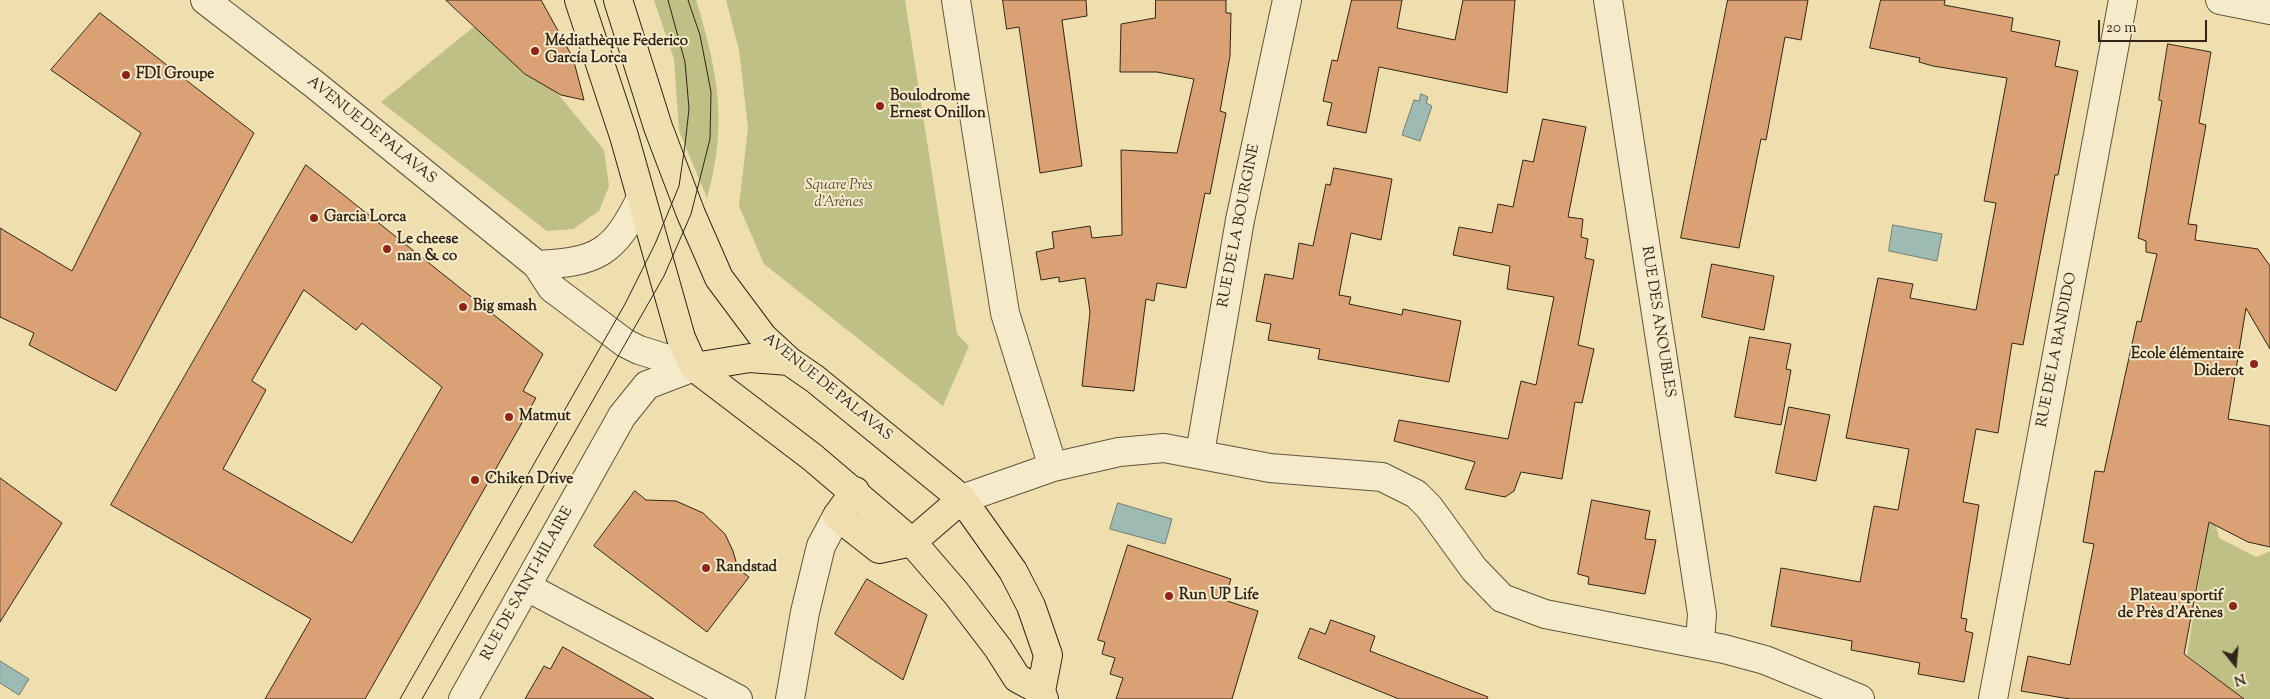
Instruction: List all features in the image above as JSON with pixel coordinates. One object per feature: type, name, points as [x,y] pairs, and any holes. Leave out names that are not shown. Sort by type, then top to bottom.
[{"type":"main road","name":"AVENUE DE PALAVAS","points":[[579,0],[624,136],[680,338],[694,367],[855,492],[912,542],[956,593],[998,648],[1017,678],[1042,695],[1048,655],[1030,606],[1013,571],[962,499],[815,379],[789,361],[763,337],[719,278],[691,214],[658,128],[618,0]]},
{"type":"main road","points":[[641,198],[654,156],[658,128]]},
{"type":"main road","points":[[694,367],[750,358],[789,361]]},
{"type":"main road","points":[[855,492],[837,516],[879,549],[912,542],[962,499]]},
{"type":"street","name":"AVENUE DE PALAVAS","points":[[204,0],[314,84],[536,265],[552,288],[625,343],[639,350],[694,367]]},
{"type":"street","points":[[956,0],[1005,313],[1054,467]]},
{"type":"street","name":"RUE DE LA BOURGINE","points":[[1200,453],[1207,400],[1240,220],[1288,0]]},
{"type":"street","name":"RUE DES ANOUBLES","points":[[1608,0],[1702,614],[1700,643]]},
{"type":"street","name":"RUE DE LA BANDIDO","points":[[1993,699],[2123,0]]},
{"type":"street","points":[[2220,0],[2270,10]]},
{"type":"street","points":[[536,265],[566,263],[604,251],[620,237],[641,198]]},
{"type":"street","name":"RUE DE SAINT-HILAIRE","points":[[463,699],[622,416],[647,386],[694,367]]},
{"type":"street","points":[[962,499],[1054,467],[1119,452],[1164,448],[1200,453],[1270,468],[1382,477],[1416,494],[1429,507],[1474,569],[1502,598],[1545,614],[1700,643],[1765,660],[1860,699]]},
{"type":"street","points":[[790,699],[805,612],[821,546],[837,516]]},
{"type":"street","points":[[527,587],[738,699]]},
{"type":"green space","points":[[654,0],[696,0],[704,26],[715,75],[719,122],[717,146],[707,198],[679,131],[674,59]]},
{"type":"green space","name":"Square Près d'Arènes","points":[[726,0],[905,0],[957,334],[969,346],[943,406],[764,264],[739,206],[748,127],[739,50]]},
{"type":"green space","points":[[491,13],[604,150],[609,186],[599,211],[573,229],[547,231],[381,102]]},
{"type":"green space","name":"Plateau sportif de Près d'Arènes","points":[[2211,507],[2219,538],[2256,557],[2270,551],[2270,699],[2243,699],[2187,655]]},
{"type":"water","points":[[1421,94],[1428,97],[1426,103],[1432,106],[1420,141],[1402,135],[1414,100],[1419,101]]},
{"type":"water","points":[[1893,225],[1942,234],[1937,261],[1889,251]]},
{"type":"water","points":[[1118,503],[1172,519],[1165,544],[1110,529]]},
{"type":"water","points":[[0,661],[29,679],[19,695],[0,683]]},
{"type":"building","name":"Médiathèque Federico García Lorca","points":[[446,0],[541,0],[573,58],[584,100],[561,95],[525,74]]},
{"type":"building","points":[[1003,0],[1086,0],[1087,16],[1062,20],[1082,166],[1040,173],[1019,27],[1007,29]]},
{"type":"building","points":[[1156,0],[1226,0],[1226,13],[1231,13],[1230,56],[1220,111],[1226,113],[1210,194],[1205,193],[1186,288],[1157,283],[1154,301],[1146,299],[1134,391],[1082,386],[1090,312],[1085,278],[1059,282],[1059,277],[1041,280],[1036,252],[1054,248],[1052,232],[1090,226],[1092,238],[1122,235],[1121,150],[1177,153],[1194,79],[1157,72],[1120,72],[1121,24],[1155,18]]},
{"type":"building","points":[[1352,0],[1402,0],[1397,28],[1455,40],[1463,0],[1515,0],[1507,93],[1379,67],[1366,133],[1327,125],[1332,103],[1323,101],[1332,60],[1337,61]]},
{"type":"building","points":[[1728,0],[1808,0],[1801,40],[1785,37],[1766,140],[1761,139],[1739,248],[1681,238]]},
{"type":"building","points":[[1881,0],[1945,0],[1944,5],[2013,18],[2011,31],[2060,41],[2055,66],[2078,71],[2058,175],[2055,175],[2023,345],[2012,343],[1998,433],[1976,429],[1963,502],[1979,505],[1961,618],[1967,619],[1965,631],[1973,633],[1964,682],[1918,674],[1920,663],[1851,650],[1852,641],[1771,626],[1781,568],[1860,582],[1874,506],[1898,510],[1909,449],[1846,438],[1878,278],[1913,284],[1910,298],[1976,310],[1996,203],[1984,201],[2007,78],[1933,66],[1919,62],[1920,58],[1870,48]]},
{"type":"building","points":[[100,13],[254,133],[116,391],[29,345],[34,333],[0,317],[0,228],[72,271],[141,133],[51,70]]},
{"type":"building","points":[[2168,44],[2211,52],[2199,123],[2206,125],[2188,224],[2197,225],[2195,240],[2258,249],[2270,266],[2270,349],[2246,308],[2228,419],[2270,426],[2270,547],[2248,542],[2209,522],[2184,654],[2244,699],[2070,699],[2021,691],[2028,656],[2070,665],[2094,544],[2083,542],[2095,471],[2104,472],[2137,321],[2141,322],[2157,254],[2146,252],[2146,241],[2138,238],[2162,101],[2159,100]]},
{"type":"building","points":[[1543,119],[1586,127],[1568,217],[1583,219],[1581,237],[1588,239],[1585,258],[1594,260],[1578,345],[1594,349],[1582,403],[1575,402],[1562,479],[1521,472],[1514,491],[1505,497],[1465,489],[1475,462],[1394,441],[1399,420],[1508,439],[1521,381],[1536,385],[1554,297],[1507,289],[1510,266],[1453,255],[1459,227],[1492,233],[1498,204],[1513,207],[1523,160],[1533,162]]},
{"type":"building","points":[[306,165],[543,354],[523,391],[536,398],[365,699],[265,699],[311,619],[111,505]],"holes":[[[304,290],[356,330],[362,323],[442,387],[352,543],[223,469],[266,390],[252,381]]]},
{"type":"building","points":[[1334,168],[1392,179],[1381,240],[1351,233],[1339,295],[1351,297],[1349,304],[1402,315],[1403,309],[1461,321],[1449,382],[1318,359],[1320,349],[1268,340],[1271,324],[1256,321],[1265,274],[1293,279],[1299,243],[1313,246],[1326,184],[1330,185]]},
{"type":"building","points":[[1712,264],[1774,276],[1764,330],[1702,317]]},
{"type":"building","points":[[1750,337],[1791,344],[1786,369],[1791,370],[1781,425],[1735,417]]},
{"type":"building","points":[[1789,407],[1830,415],[1816,481],[1776,473]]},
{"type":"building","points":[[0,478],[62,523],[0,622]]},
{"type":"building","points":[[635,491],[646,500],[676,501],[703,513],[725,534],[733,551],[738,569],[749,577],[707,632],[594,546]]},
{"type":"building","points":[[1592,500],[1650,511],[1645,539],[1656,540],[1645,594],[1588,584],[1589,577],[1578,574]]},
{"type":"building","points":[[1128,545],[1231,579],[1224,600],[1258,611],[1232,699],[1116,699],[1123,678],[1110,674],[1115,658],[1102,654],[1105,642],[1098,640]]},
{"type":"building","points":[[867,579],[927,615],[903,680],[835,634]]},
{"type":"building","points":[[1331,620],[1375,636],[1370,651],[1488,697],[1487,699],[1399,699],[1298,658],[1310,628],[1325,634]]},
{"type":"building","points":[[563,647],[654,699],[525,699],[544,666],[550,669]]},
{"type":"tram line","points":[[400,699],[625,304],[655,244],[679,186],[689,109],[685,62],[668,0]]},
{"type":"tram line","points":[[422,699],[664,276],[691,214],[710,139],[711,92],[700,35],[688,0]]},
{"type":"place","name":"Médiathèque Federico García Lorca","points":[[535,51]]},
{"type":"place","name":"FDI Groupe","points":[[126,75]]},
{"type":"place","name":"Boulodrome Ernest Onillon","points":[[880,106]]},
{"type":"place","name":"Garcia Lorca","points":[[314,218]]},
{"type":"place","name":"Le cheese nan & co","points":[[387,249]]},
{"type":"place","name":"Big smash","points":[[463,307]]},
{"type":"place","name":"Ecole élémentaire Diderot","points":[[2254,364]]},
{"type":"place","name":"Matmut","points":[[509,417]]},
{"type":"place","name":"Chiken Drive","points":[[475,480]]},
{"type":"place","name":"Randstad","points":[[706,568]]},
{"type":"place","name":"Run UP Life","points":[[1169,596]]},
{"type":"place","name":"Plateau sportif de Près d'Arènes","points":[[2233,606]]}]
